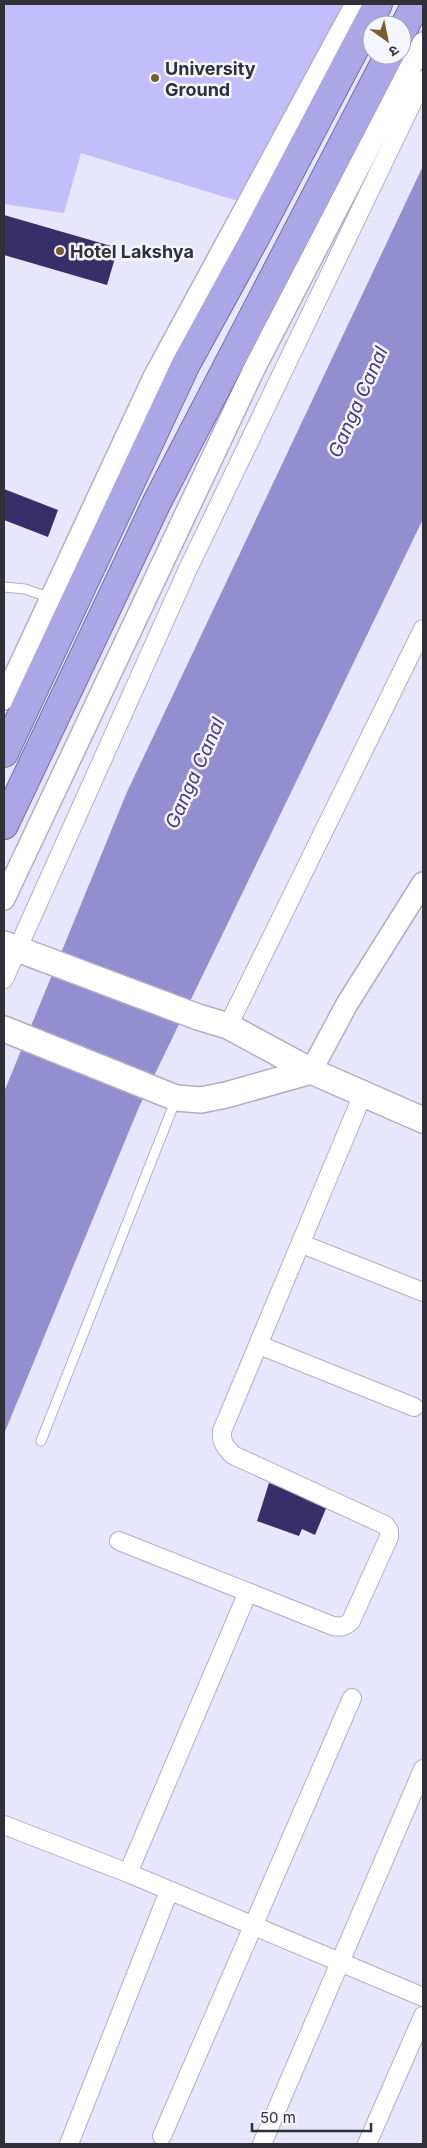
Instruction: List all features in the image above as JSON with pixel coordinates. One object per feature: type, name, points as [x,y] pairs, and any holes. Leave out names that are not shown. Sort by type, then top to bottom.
[{"type":"highway","points":[[4,753],[186,364],[260,230],[378,4]]},
{"type":"highway","points":[[4,825],[157,502],[385,65]]},
{"type":"main road","points":[[10,946],[198,1017],[228,1026],[311,1071],[423,1120]]},
{"type":"main road","points":[[5,1030],[169,1096],[201,1100],[226,1095],[311,1071]]},
{"type":"street","points":[[4,699],[154,376],[356,4]]},
{"type":"street","points":[[4,899],[255,367],[423,44]]},
{"type":"street","points":[[4,979],[10,946],[423,80]]},
{"type":"street","points":[[228,1026],[423,629]]},
{"type":"street","points":[[311,1071],[347,1004],[423,882]]},
{"type":"street","points":[[119,1541],[333,1626],[340,1627],[347,1625],[351,1621],[389,1537],[389,1530],[385,1525],[233,1455],[221,1439],[222,1431],[364,1094]]},
{"type":"street","points":[[302,1244],[423,1292]]},
{"type":"street","points":[[259,1345],[414,1407]]},
{"type":"street","points":[[128,1873],[248,1592]]},
{"type":"street","points":[[162,2136],[352,1698]]},
{"type":"street","points":[[262,2144],[423,1769]]},
{"type":"street","points":[[4,1825],[128,1873],[423,1998]]},
{"type":"street","points":[[68,2144],[169,1891]]},
{"type":"street","points":[[367,2144],[423,2016]]},
{"type":"lane","points":[[4,587],[25,589],[51,598]]},
{"type":"lane","points":[[41,1441],[169,1096]]},
{"type":"shaded area","name":"University Ground","points":[[4,4],[347,4],[238,201],[81,153],[64,213],[4,204]]},
{"type":"water","name":"Ganga Canal","points":[[423,166],[423,519],[139,1107],[4,1434],[4,1092],[127,792]]},
{"type":"building","name":"Hotel Lakshya","points":[[4,215],[118,248],[107,285],[4,255]]},
{"type":"building","points":[[4,489],[58,510],[48,537],[4,520]]},
{"type":"building","points":[[269,1483],[327,1506],[315,1535],[302,1529],[299,1536],[257,1521]]},
{"type":"place","name":"University Ground","points":[[155,78]]},
{"type":"place","name":"Hotel Lakshya","points":[[60,251]]}]
